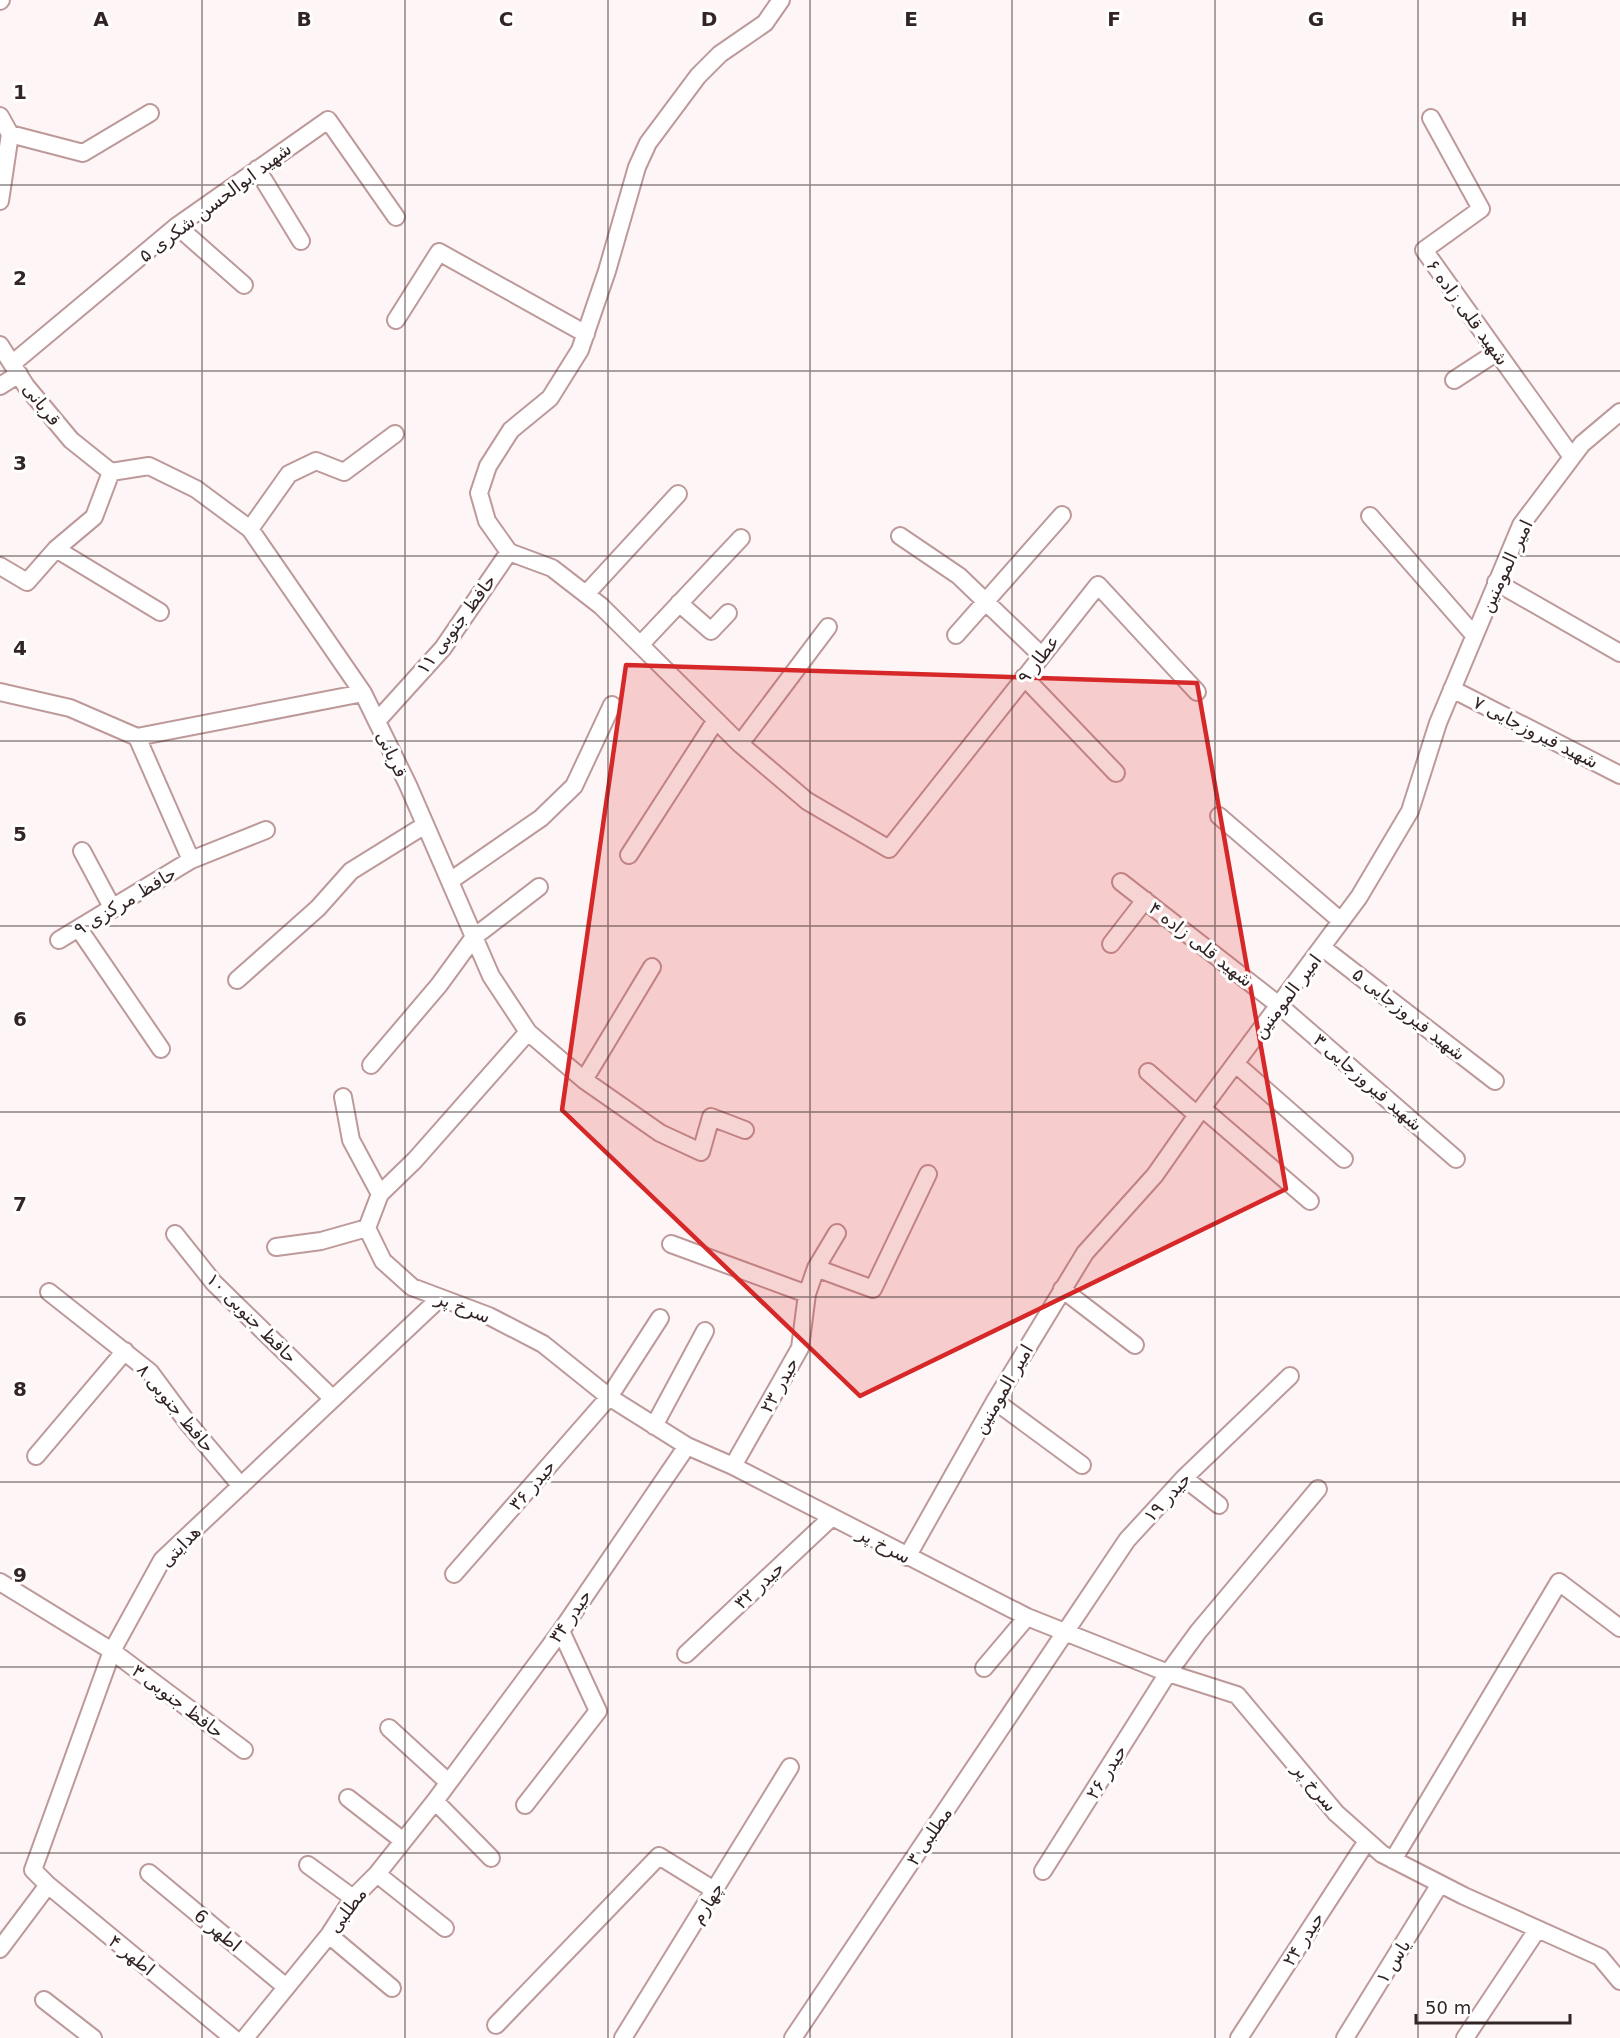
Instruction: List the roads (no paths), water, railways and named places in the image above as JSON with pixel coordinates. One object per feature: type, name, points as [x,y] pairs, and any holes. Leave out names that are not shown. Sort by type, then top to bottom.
[{"type":"street","points":[[781,0],[765,22],[720,54],[698,76],[648,143],[637,167],[580,350],[550,398],[511,430],[485,475],[479,493],[487,520],[509,552],[552,568],[586,594],[640,644],[740,744],[828,627]]},
{"type":"street","points":[[10,134],[83,153],[150,113]]},
{"type":"street","points":[[0,116],[10,134],[0,201]]},
{"type":"street","name":"شهید قلی زاده ۶","points":[[1431,118],[1481,209],[1424,250],[1572,457]]},
{"type":"street","name":"شهید ابوالحسن شکری ۵","points":[[0,386],[16,368],[177,226],[328,120],[396,217]]},
{"type":"street","points":[[257,169],[301,241]]},
{"type":"street","points":[[177,226],[244,285]]},
{"type":"street","points":[[396,320],[439,252],[586,334]]},
{"type":"street","name":"قربانی","points":[[0,345],[26,386],[71,440],[111,472],[149,466],[196,489],[250,529],[363,693],[425,825],[491,976],[528,1032],[584,1080],[660,1133],[700,1152],[711,1117],[745,1130]]},
{"type":"street","points":[[1454,380],[1497,352]]},
{"type":"street","name":"امیر المومنین","points":[[907,1557],[995,1401],[1085,1253],[1155,1175],[1199,1111],[1237,1065],[1323,948],[1410,811],[1438,723],[1521,525],[1582,444],[1620,412]]},
{"type":"street","points":[[250,529],[289,474],[316,461],[344,472],[395,434]]},
{"type":"street","points":[[0,566],[27,582],[56,549],[94,516],[111,472]]},
{"type":"street","points":[[586,594],[678,494]]},
{"type":"street","points":[[956,635],[1062,515]]},
{"type":"street","points":[[1370,516],[1474,635]]},
{"type":"street","points":[[900,536],[959,576],[1041,655]]},
{"type":"street","points":[[640,644],[741,538]]},
{"type":"street","points":[[56,549],[160,612]]},
{"type":"street","name":"حافظ جنوبی ۱۱","points":[[376,721],[443,648],[509,552]]},
{"type":"street","points":[[1496,582],[1620,652]]},
{"type":"street","name":"عطار ۹","points":[[740,744],[807,801],[889,849],[1098,585],[1197,692]]},
{"type":"street","points":[[679,603],[711,631],[728,613]]},
{"type":"street","points":[[1024,677],[1116,772]]},
{"type":"street","name":"شهید فیروزجایی ۷","points":[[1452,689],[1620,775]]},
{"type":"street","points":[[0,692],[70,708],[137,737],[363,693]]},
{"type":"street","points":[[450,881],[541,818],[574,786],[612,705]]},
{"type":"street","points":[[629,855],[716,720]]},
{"type":"street","name":"حافظ مرکزی ۹","points":[[137,737],[191,860]]},
{"type":"street","points":[[1219,816],[1341,921]]},
{"type":"street","points":[[237,980],[318,908],[351,871],[425,825]]},
{"type":"street","name":"حافظ مرکزی ۹","points":[[59,940],[191,860],[266,830]]},
{"type":"street","points":[[82,851],[113,909]]},
{"type":"street","name":"شهید قلی زاده ۴","points":[[1121,882],[1280,1006]]},
{"type":"street","points":[[371,1065],[439,985],[474,937],[539,887]]},
{"type":"street","points":[[1111,944],[1145,900]]},
{"type":"street","points":[[79,929],[161,1049]]},
{"type":"street","name":"شهید فیروزجایی ۵","points":[[1323,948],[1495,1081]]},
{"type":"street","points":[[584,1080],[652,967]]},
{"type":"street","name":"شهید فیروزجایی ۳","points":[[1280,1006],[1455,1159]]},
{"type":"street","points":[[276,1247],[321,1240],[367,1228],[380,1194],[415,1160],[528,1032]]},
{"type":"street","points":[[1237,1065],[1344,1160]]},
{"type":"street","points":[[1148,1072],[1310,1202]]},
{"type":"street","points":[[343,1097],[351,1140],[380,1194]]},
{"type":"street","points":[[816,1268],[873,1289],[928,1174]]},
{"type":"street","name":"سرخ پر","points":[[367,1228],[383,1261],[412,1287],[489,1316],[543,1344],[609,1397],[687,1446],[734,1466],[1027,1617],[1168,1673],[1237,1695],[1336,1813],[1367,1841],[1393,1860],[1440,1884],[1600,1957],[1620,1981]]},
{"type":"street","name":"حافظ جنوبی ۱۰","points":[[175,1233],[214,1283],[333,1399]]},
{"type":"street","name":"حیدر ۲۳","points":[[734,1466],[800,1347],[807,1294],[816,1268],[837,1233]]},
{"type":"street","points":[[671,1244],[807,1294]]},
{"type":"street","points":[[1062,1289],[1135,1345]]},
{"type":"street","name":"حافظ جنوبی ۸","points":[[49,1292],[150,1371],[187,1422],[241,1486]]},
{"type":"street","name":"هدایتی","points":[[33,1870],[112,1651],[162,1560],[440,1298]]},
{"type":"street","name":"حیدر ۳۶","points":[[454,1574],[609,1397],[660,1318]]},
{"type":"street","points":[[654,1426],[705,1331]]},
{"type":"street","points":[[36,1456],[125,1351]]},
{"type":"street","name":"حیدر ۱۹","points":[[1065,1634],[1127,1540],[1184,1478],[1290,1376]]},
{"type":"street","points":[[995,1401],[1082,1465]]},
{"type":"street","name":"حیدر ۳۴","points":[[448,1782],[561,1631],[687,1446]]},
{"type":"street","points":[[1184,1478],[1219,1505]]},
{"type":"street","name":"حیدر ۲۶","points":[[1043,1871],[1168,1673],[1198,1632],[1318,1489]]},
{"type":"street","name":"حیدر ۳۲","points":[[686,1654],[832,1517]]},
{"type":"street","name":"حافظ جنوبی ۳","points":[[0,1582],[112,1651],[243,1750]]},
{"type":"street","points":[[1393,1860],[1559,1582],[1620,1628]]},
{"type":"street","points":[[984,1668],[1027,1617]]},
{"type":"street","points":[[525,1805],[598,1712],[561,1631]]},
{"type":"street","name":"مطلبی ۳","points":[[793,2038],[1065,1634]]},
{"type":"street","points":[[389,1728],[448,1782]]},
{"type":"street","name":"چهارم","points":[[623,2038],[790,1767]]},
{"type":"street","name":"مطلبی","points":[[245,2038],[329,1935],[353,1898],[376,1874],[448,1782]]},
{"type":"street","points":[[348,1798],[402,1840]]},
{"type":"street","points":[[435,1801],[491,1858]]},
{"type":"street","name":"حیدر ۲۴","points":[[1239,2038],[1367,1841]]},
{"type":"street","points":[[496,2025],[659,1856],[714,1890]]},
{"type":"street","points":[[308,1865],[353,1898]]},
{"type":"street","name":"اطهر ۴","points":[[33,1870],[48,1885],[234,2038]]},
{"type":"street","name":"اطهر 6","points":[[150,1873],[286,1987]]},
{"type":"street","points":[[376,1874],[445,1928]]},
{"type":"street","name":"یاس ۱","points":[[1345,2038],[1440,1884]]},
{"type":"street","points":[[0,1949],[48,1885]]},
{"type":"street","points":[[1465,2038],[1537,1930]]},
{"type":"street","points":[[329,1935],[392,1988]]},
{"type":"street","points":[[44,2000],[93,2038]]}]
